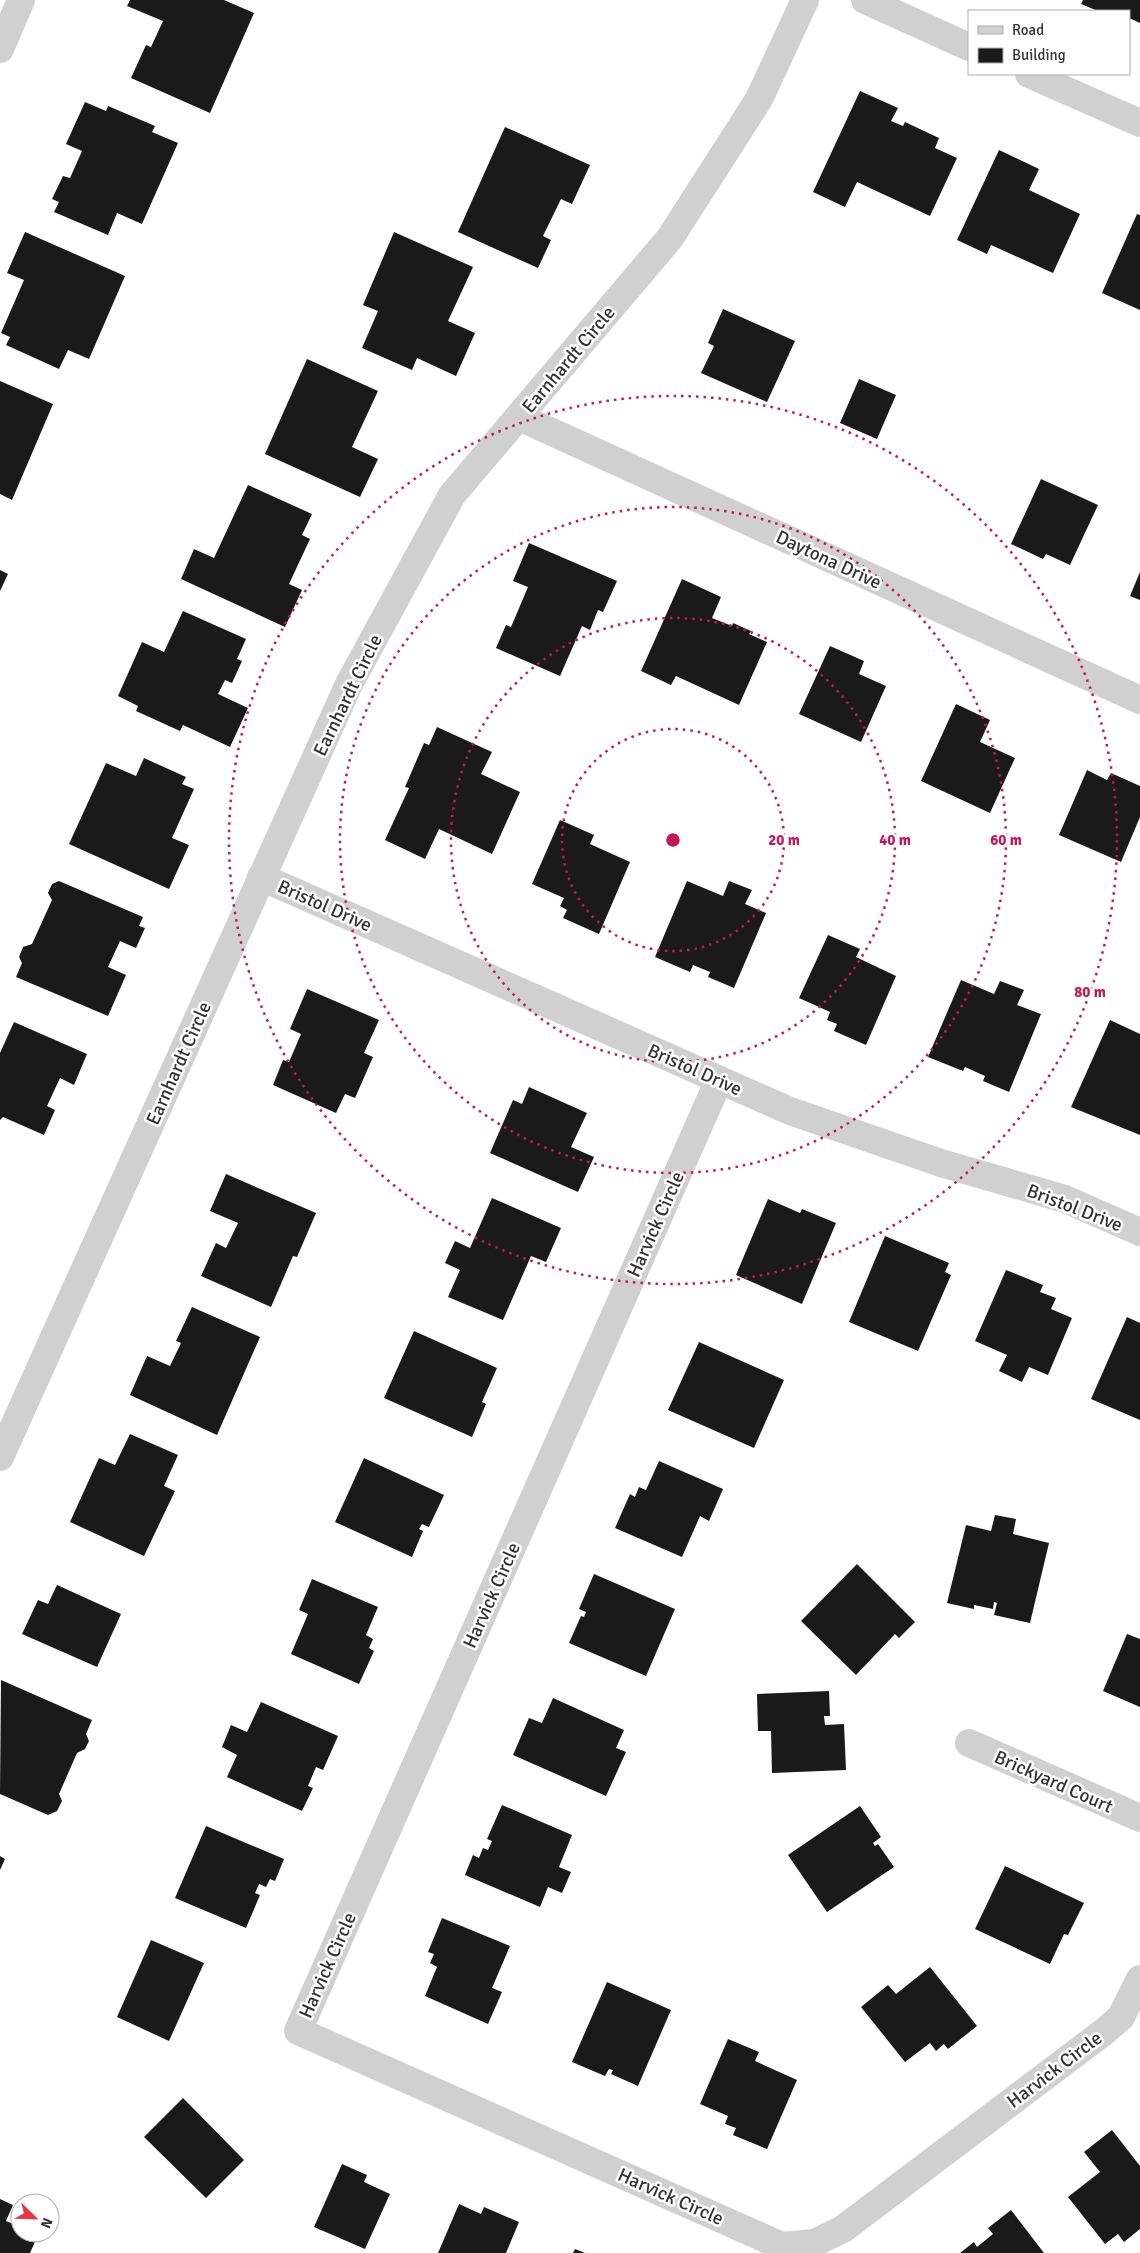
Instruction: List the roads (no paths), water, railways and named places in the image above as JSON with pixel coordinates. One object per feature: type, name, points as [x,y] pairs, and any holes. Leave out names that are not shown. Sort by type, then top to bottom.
[{"type":"street","points":[[0,49],[21,0]]},
{"type":"street","name":"Earnhardt Circle","points":[[3,1441],[349,684],[452,495],[670,238],[759,99],[805,0]]},
{"type":"street","points":[[865,0],[968,47]]},
{"type":"street","points":[[1031,75],[1140,124]]},
{"type":"street","name":"Daytona Drive","points":[[519,417],[1140,700]]},
{"type":"street","name":"Bristol Drive","points":[[261,877],[790,1111],[940,1164],[1065,1199],[1140,1232]]},
{"type":"street","name":"Harvick Circle","points":[[719,1080],[298,2031],[782,2246],[814,2243],[844,2229],[1105,2031],[1121,2017],[1140,1979]]},
{"type":"street","name":"Brickyard Court","points":[[969,1743],[1140,1818]]}]
